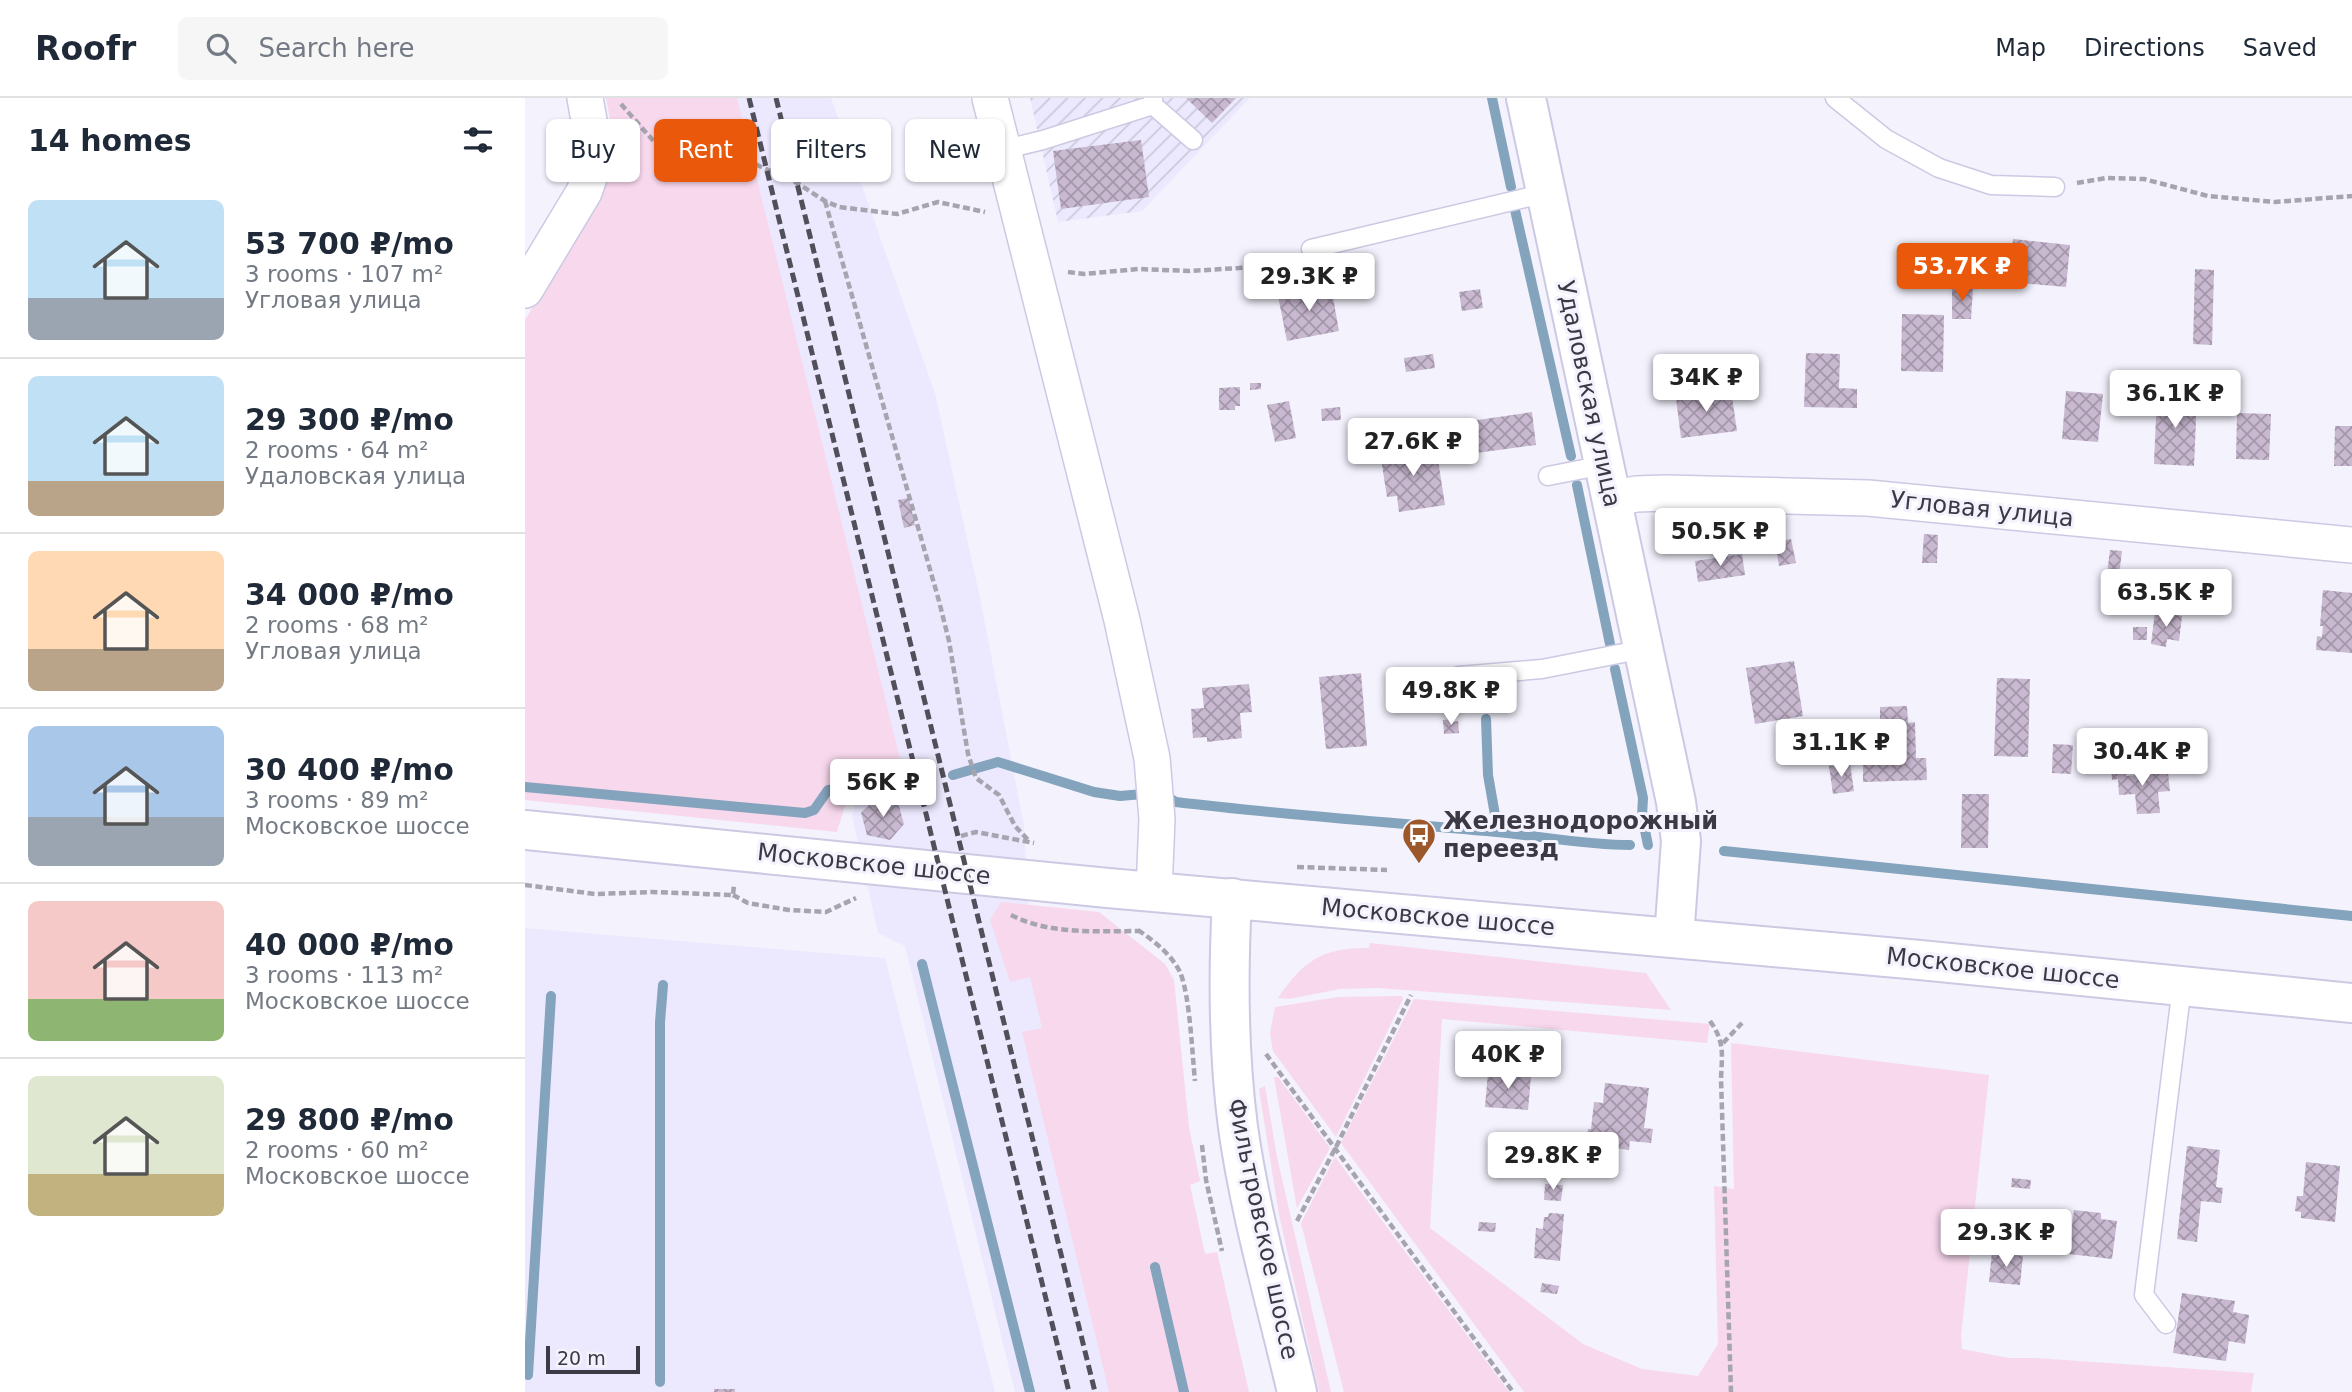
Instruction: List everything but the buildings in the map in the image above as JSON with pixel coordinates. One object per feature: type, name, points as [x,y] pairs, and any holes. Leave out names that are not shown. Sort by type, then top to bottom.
[{"type":"main road","name":"Удаловская улица","points":[[1526,98],[1676,802],[1681,841],[1674,938]]},
{"type":"main road","name":"Московское шоссе","points":[[525,830],[2352,1003]]},
{"type":"main road","name":"Фильтровское шоссе","points":[[1232,898],[1229,1009],[1238,1128],[1297,1392]]},
{"type":"street","points":[[525,290],[584,192],[591,172],[594,148],[585,98]]},
{"type":"street","points":[[990,98],[995,119]]},
{"type":"street","points":[[1005,163],[1122,620],[1152,758],[1157,818],[1154,891]]},
{"type":"street","name":"Угловая улица","points":[[1608,482],[1636,494],[1868,498],[2352,545]]},
{"type":"lane","points":[[1835,98],[1885,139],[1939,168],[1991,184],[2055,187]]},
{"type":"lane","points":[[1005,149],[1043,140],[1153,101],[1193,140]]},
{"type":"lane","points":[[1311,249],[1546,194]]},
{"type":"lane","points":[[1548,476],[1608,482]]},
{"type":"lane","points":[[1459,676],[1542,669],[1644,649]]},
{"type":"lane","points":[[2166,1324],[2144,1295],[2182,986]]},
{"type":"path","points":[[615,98],[657,145],[669,149],[691,145],[735,155],[797,183],[838,207],[880,213],[904,212],[938,202],[992,214],[1017,213]]},
{"type":"path","points":[[2055,187],[2106,178],[2144,179],[2208,196],[2275,202],[2352,196]]},
{"type":"path","points":[[825,201],[940,601],[968,754],[976,778],[999,795],[1015,827],[1029,841]]},
{"type":"path","points":[[1030,263],[1060,272],[1084,274],[1138,270],[1190,271],[1239,268],[1304,258],[1311,249]]},
{"type":"path","points":[[733,895],[734,880],[755,852]]},
{"type":"path","points":[[525,885],[596,894],[652,892],[733,895],[748,903],[789,910],[826,912],[862,895]]},
{"type":"path","points":[[1004,912],[1025,922],[1069,930],[1140,931]]},
{"type":"path","points":[[1128,923],[1171,957],[1180,973],[1185,989],[1195,1085]]},
{"type":"path","points":[[1297,1221],[1411,995]]},
{"type":"path","points":[[1710,1021],[1722,1043],[1731,1392]]},
{"type":"path","points":[[1722,1043],[1742,1023]]},
{"type":"path","points":[[1266,1053],[1513,1392]]},
{"type":"path","points":[[1202,1139],[1206,1180],[1222,1251]]},
{"type":"shaded area","points":[[606,98],[737,98],[742,119],[654,119],[654,182],[757,182],[757,179],[907,787],[870,793],[846,802],[837,832],[525,800],[525,320],[587,217],[602,182],[640,182],[640,119],[610,119]]},
{"type":"shaded area","points":[[699,98],[831,98],[838,119],[771,119],[771,182],[861,182],[935,393],[980,598],[1024,826],[1030,944],[1152,1392],[1015,1392],[905,946],[878,933],[852,816],[863,774],[719,182],[757,182],[757,119],[704,119]]},
{"type":"shaded area","points":[[1030,98],[1250,98],[1142,211],[1058,222]]},
{"type":"shaded area","points":[[1001,902],[1099,912],[1165,964],[1174,980],[1189,1127],[1200,1181],[1190,1185],[1205,1254],[1217,1252],[1249,1392],[1189,1392],[1156,1263],[1150,1268],[1182,1392],[1109,1392],[1022,1032],[1042,1028],[1030,977],[1010,982],[990,920]]},
{"type":"shaded area","points":[[525,928],[885,958],[995,1392],[525,1392]]},
{"type":"shaded area","points":[[1370,943],[1646,973],[1671,1010],[1378,988],[1340,989],[1289,999],[1278,998],[1297,974],[1316,959],[1339,950],[1369,948]]},
{"type":"shaded area","points":[[1402,996],[1403,999],[1336,1137],[1273,1051],[1270,1033],[1275,1007],[1338,997]]},
{"type":"shaded area","points":[[1414,999],[1710,1024],[1707,1043],[1442,1019],[1430,1228],[1583,1344],[1642,1369],[1698,1376],[1718,1344],[1714,1186],[1734,1189],[1731,1043],[1989,1075],[1961,1336],[1962,1349],[2009,1358],[2254,1373],[2251,1392],[1524,1392],[1341,1143]]},
{"type":"shaded area","points":[[1274,1077],[1278,1077],[1330,1148],[1297,1208]]},
{"type":"shaded area","points":[[1265,1086],[1277,1157],[1331,1392],[1319,1392],[1279,1215],[1259,1089]]},
{"type":"shaded area","points":[[1335,1157],[1509,1392],[1344,1392],[1301,1223]]},
{"type":"waterway","points":[[1492,98],[1511,187]]},
{"type":"waterway","points":[[1515,210],[1571,456]]},
{"type":"waterway","points":[[1577,485],[1610,644]]},
{"type":"waterway","points":[[1615,669],[1643,798],[1642,816],[1648,845]]},
{"type":"waterway","points":[[1486,719],[1488,775],[1498,832]]},
{"type":"waterway","points":[[953,775],[998,762],[1094,792],[1120,796],[1143,794]]},
{"type":"waterway","points":[[525,787],[805,813],[814,810],[828,790],[906,782]]},
{"type":"waterway","points":[[1166,796],[1176,802],[1216,807],[1496,832],[1596,844],[1630,845]]},
{"type":"waterway","points":[[1724,851],[2352,916]]},
{"type":"waterway","points":[[922,964],[1030,1392]]},
{"type":"waterway","points":[[660,1382],[660,1022],[663,985]]},
{"type":"waterway","points":[[528,1375],[551,996]]},
{"type":"waterway","points":[[1155,1267],[1184,1392]]},
{"type":"railway","points":[[749,98],[1069,1392]]},
{"type":"railway","points":[[776,98],[1095,1392]]},
{"type":"place","name":"Железнодорожный переезд","points":[[1419,865]]}]
